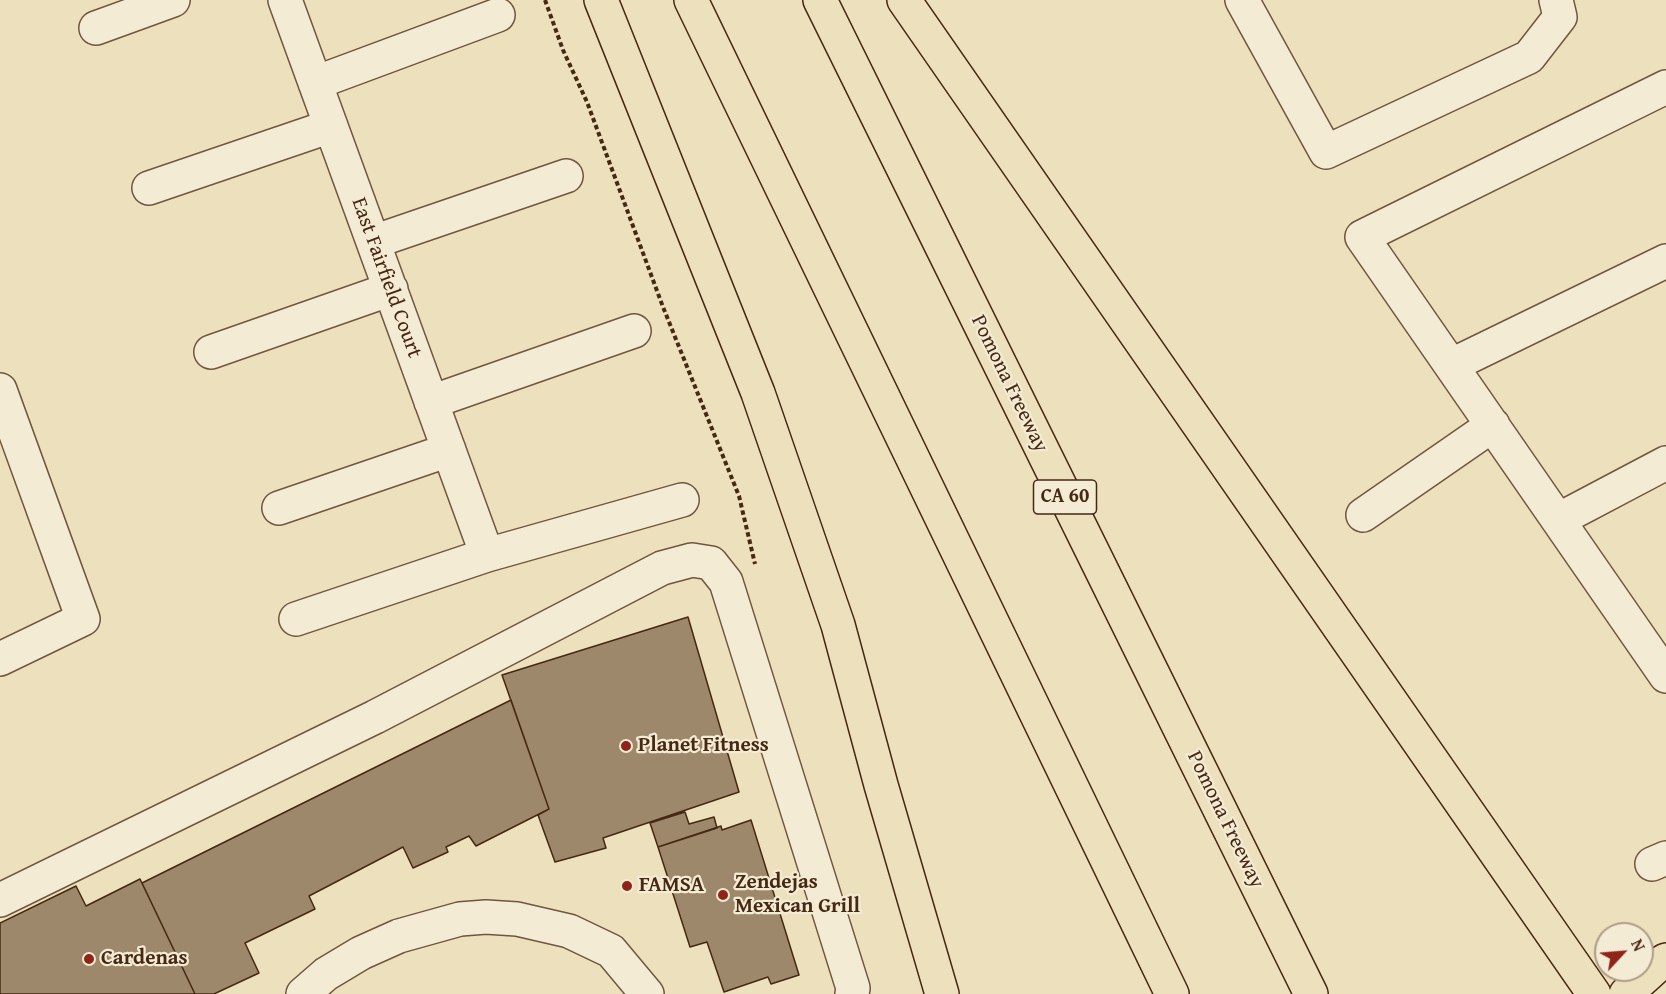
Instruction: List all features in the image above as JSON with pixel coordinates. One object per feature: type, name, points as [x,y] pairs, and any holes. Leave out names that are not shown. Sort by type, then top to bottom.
[{"type":"main road","points":[[602,0],[758,393],[838,625],[881,785],[942,994]]},
{"type":"main road","points":[[691,0],[1172,994]]},
{"type":"main road","name":"Pomona Freeway","points":[[820,0],[1311,994]]},
{"type":"main road","points":[[904,0],[1594,994]]},
{"type":"main road","points":[[1626,994],[1666,960]]},
{"type":"street","points":[[96,28],[173,0]]},
{"type":"street","name":"East Fairfield Court","points":[[285,0],[487,555]]},
{"type":"street","points":[[1242,0],[1326,152],[1529,57],[1560,17],[1556,0]]},
{"type":"street","points":[[315,83],[498,15]]},
{"type":"street","points":[[1666,87],[1362,237],[1666,676]]},
{"type":"street","points":[[149,188],[331,126]]},
{"type":"street","points":[[373,242],[566,176]]},
{"type":"street","points":[[1452,365],[1666,261]]},
{"type":"street","points":[[211,352],[391,289]]},
{"type":"street","points":[[432,402],[634,331]]},
{"type":"street","points":[[0,390],[83,618],[0,659]]},
{"type":"street","points":[[1363,515],[1493,425]]},
{"type":"street","points":[[279,508],[448,450]]},
{"type":"street","points":[[1558,520],[1666,463]]},
{"type":"street","points":[[296,619],[487,555],[682,500]]},
{"type":"street","points":[[0,900],[375,717],[662,568],[692,560],[711,564],[726,582],[853,988],[852,994]]},
{"type":"street","points":[[303,994],[326,974],[352,958],[399,936],[459,920],[486,917],[517,919],[569,931],[580,936],[610,951],[647,994]]},
{"type":"path","points":[[545,0],[563,50],[588,102],[663,307],[739,496],[755,564]]},
{"type":"building","name":"Planet Fitness","points":[[688,617],[739,792],[603,838],[606,848],[555,862],[538,815],[549,809],[502,675]]},
{"type":"building","points":[[511,700],[549,809],[476,846],[469,836],[446,847],[448,852],[413,868],[403,847],[309,896],[315,909],[245,943],[259,973],[214,994],[195,994],[142,883]]},
{"type":"building","points":[[685,812],[689,824],[714,817],[717,828],[658,847],[650,823]]},
{"type":"building","name":"Zendejas Mexican Grill","points":[[751,820],[799,975],[771,984],[768,977],[724,992],[707,942],[690,947],[658,847],[721,826],[722,830]]},
{"type":"building","name":"Cardenas","points":[[140,879],[195,994],[0,994],[0,923],[76,886],[86,906]]},
{"type":"place","name":"Planet Fitness","points":[[626,746]]},
{"type":"place","name":"FAMSA","points":[[627,886]]},
{"type":"place","name":"Zendejas Mexican Grill","points":[[723,895]]},
{"type":"place","name":"Cardenas","points":[[89,959]]}]
